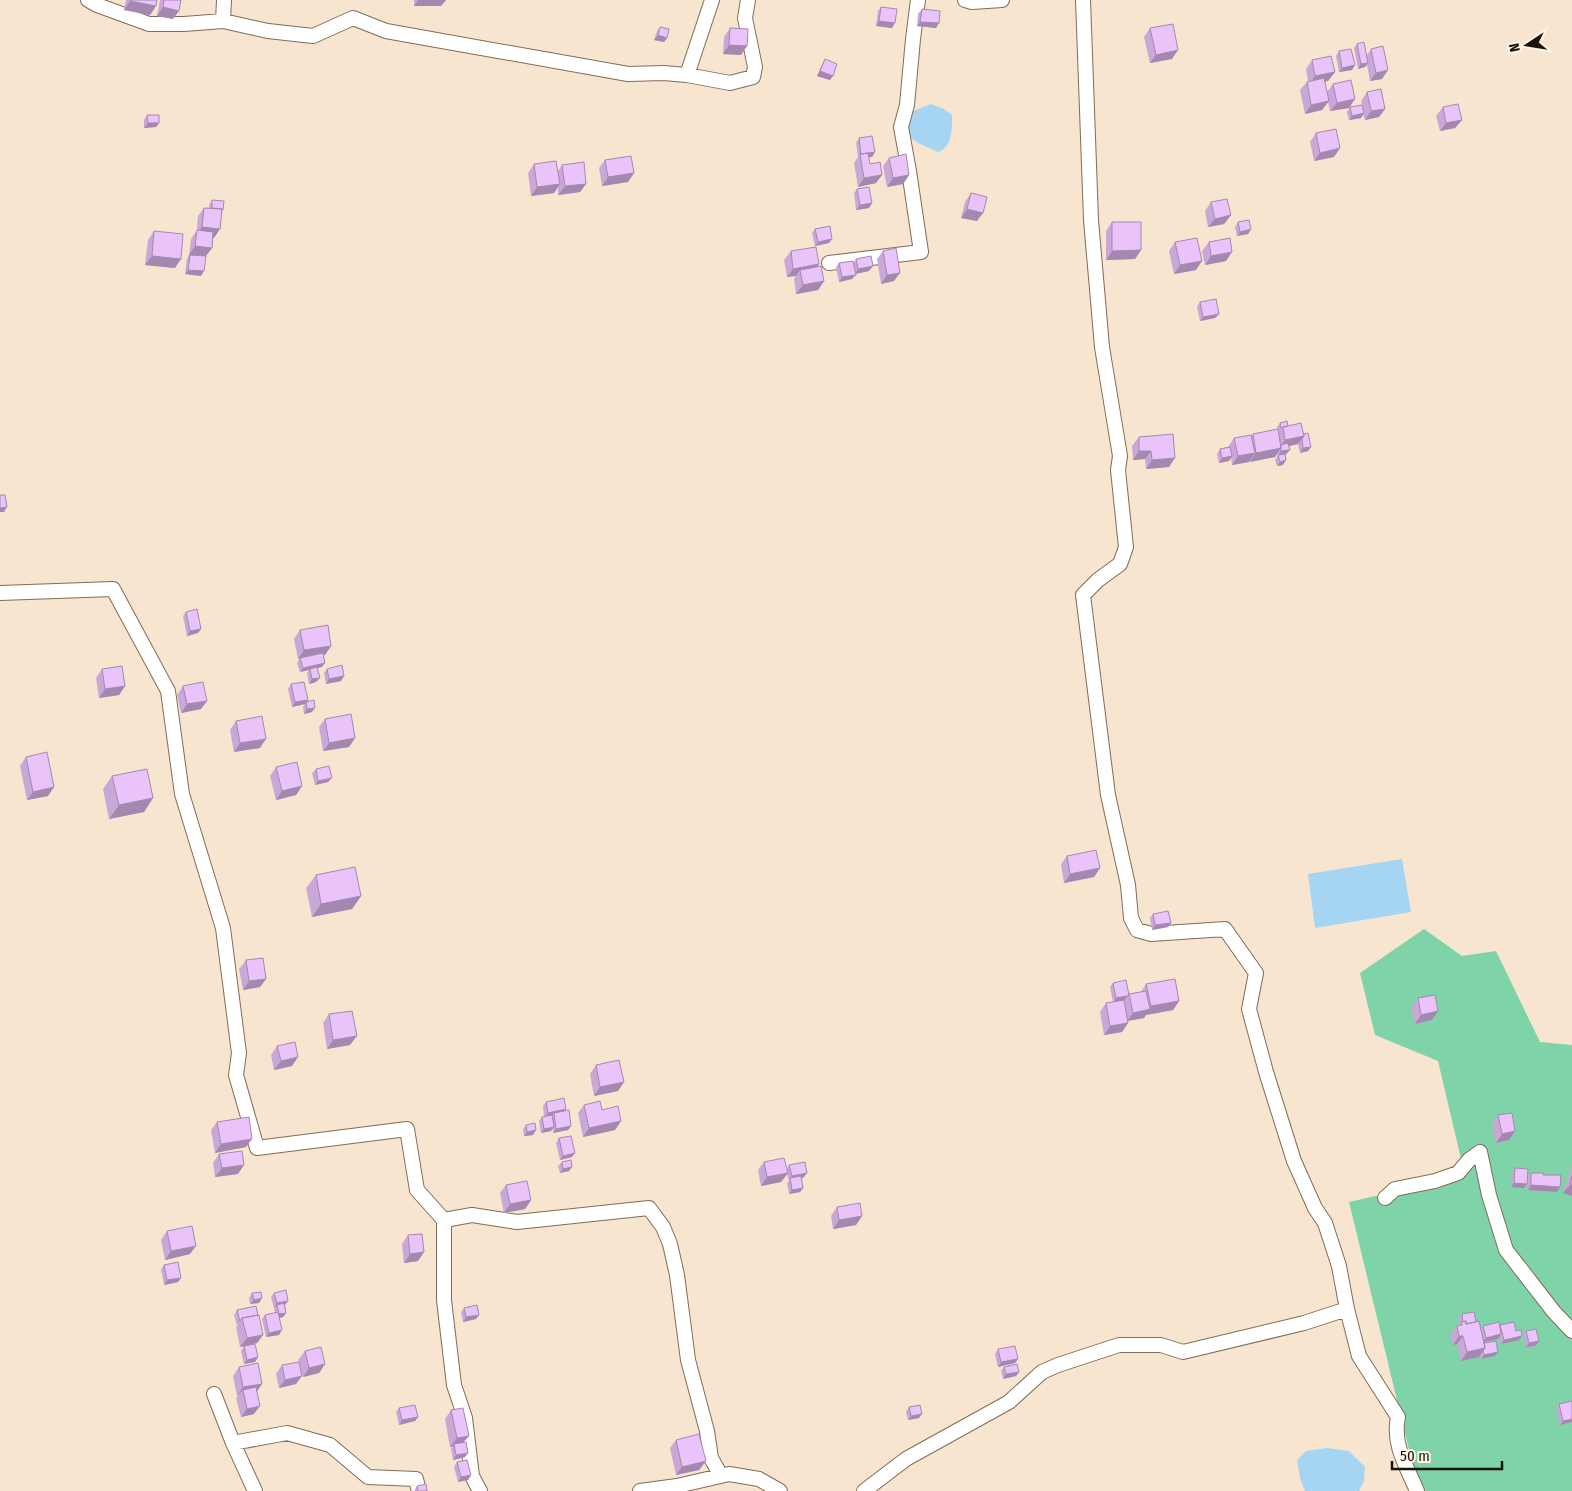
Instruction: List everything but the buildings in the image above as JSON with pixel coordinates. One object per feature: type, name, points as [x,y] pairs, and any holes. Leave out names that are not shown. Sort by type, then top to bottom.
[{"type":"street","points":[[88,0],[149,24],[223,21],[268,31],[312,36],[353,18],[386,31],[628,74],[664,72],[730,82],[753,77],[755,67],[745,18],[748,0]]},
{"type":"street","points":[[223,21],[224,0]]},
{"type":"street","points":[[687,75],[712,0]]},
{"type":"street","points":[[829,263],[921,252],[901,127],[907,105],[912,39],[918,0]]},
{"type":"street","points":[[965,0],[972,2],[1002,0]]},
{"type":"street","points":[[1083,0],[1091,220],[1102,347],[1120,456],[1118,470],[1126,547],[1120,564],[1083,594],[1108,795],[1128,885],[1131,918],[1137,930],[1151,934],[1225,929],[1256,974],[1249,1009],[1266,1072],[1294,1161],[1315,1208],[1325,1223],[1339,1266],[1347,1309],[1360,1356],[1398,1417],[1396,1428],[1398,1447],[1417,1491]]},
{"type":"street","points":[[0,593],[113,589],[168,692],[182,794],[222,928],[239,1053],[236,1075],[257,1148],[407,1128],[417,1190],[444,1220],[444,1300],[454,1385],[459,1394],[465,1418],[472,1476],[480,1491]]},
{"type":"street","points":[[1385,1198],[1395,1189],[1435,1181],[1458,1173],[1469,1160],[1480,1152],[1489,1195],[1506,1250],[1554,1312],[1572,1331]]},
{"type":"street","points":[[444,1220],[472,1215],[517,1222],[649,1208],[663,1227],[670,1244],[677,1275],[688,1360],[711,1458],[720,1476]]},
{"type":"street","points":[[864,1491],[906,1459],[1009,1402],[1042,1372],[1058,1365],[1119,1345],[1161,1345],[1183,1352],[1277,1330],[1347,1309]]},
{"type":"street","points":[[214,1394],[233,1443],[255,1491]]},
{"type":"street","points":[[233,1443],[287,1433],[330,1445],[368,1477],[416,1479],[419,1491]]},
{"type":"street","points":[[640,1491],[677,1486],[729,1474],[759,1480],[780,1491]]},
{"type":"green space","points":[[1424,929],[1462,956],[1496,951],[1540,1042],[1572,1045],[1572,1491],[1419,1491],[1349,1202],[1465,1176],[1438,1061],[1375,1035],[1360,973]]},
{"type":"water","points":[[931,104],[944,109],[952,115],[952,131],[949,142],[943,150],[938,152],[912,139],[907,129],[911,112]]},
{"type":"water","points":[[1402,859],[1411,912],[1315,928],[1308,874]]},
{"type":"water","points":[[1327,1448],[1349,1451],[1365,1467],[1364,1481],[1359,1491],[1305,1491],[1300,1478],[1297,1460],[1306,1451]]}]
